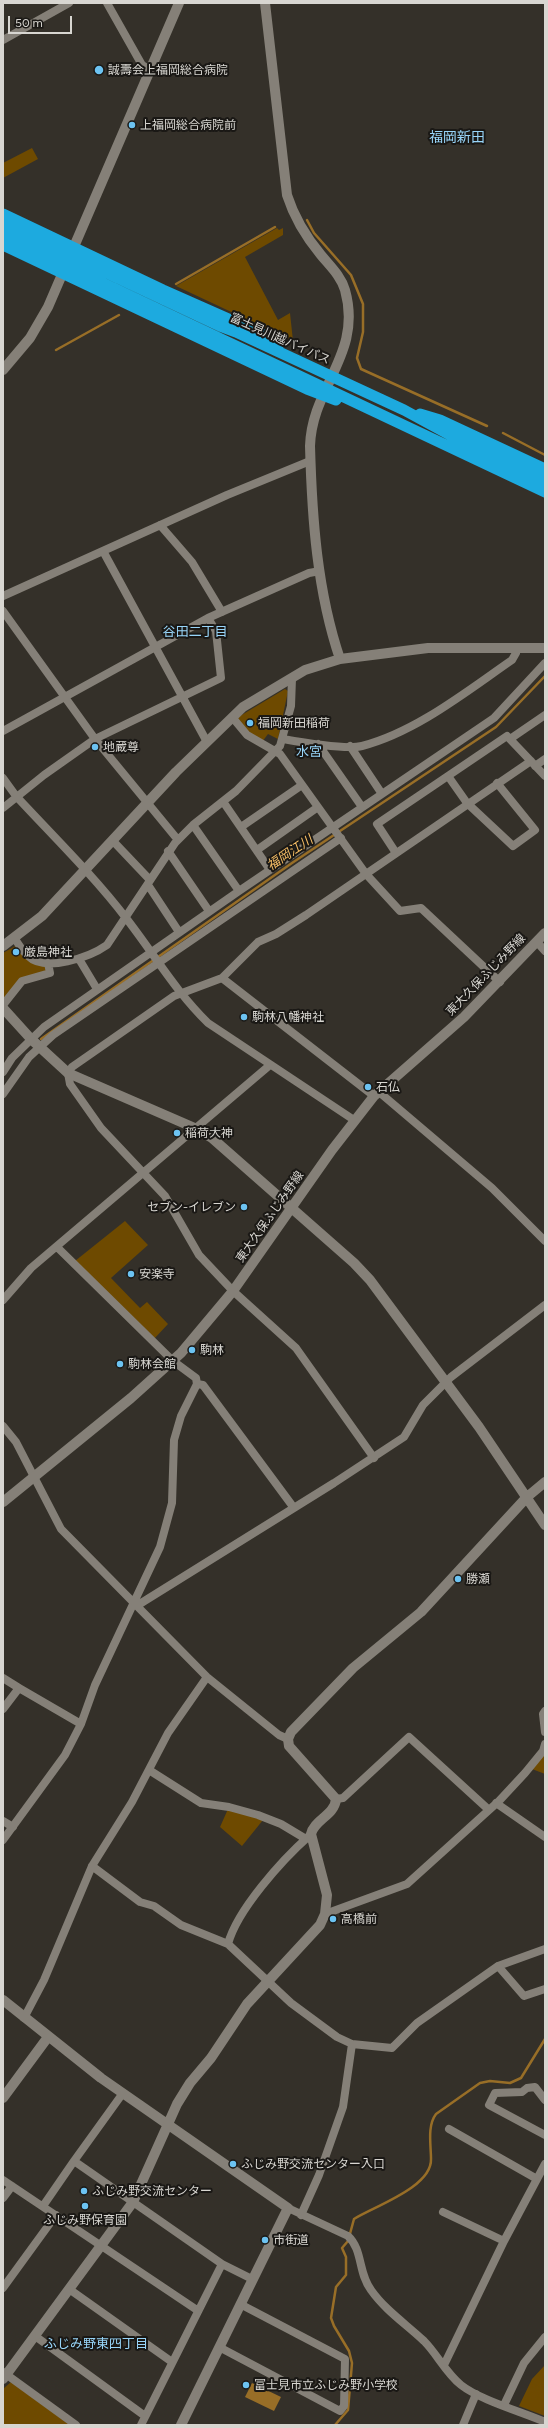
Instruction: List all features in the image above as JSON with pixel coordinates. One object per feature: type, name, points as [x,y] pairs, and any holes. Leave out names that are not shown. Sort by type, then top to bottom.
[{"type":"highway","points":[[3,214],[163,290],[267,336],[281,353]]},
{"type":"highway","name":"富士見川越バイパス","points":[[3,224],[180,313],[325,391]]},
{"type":"highway","name":"富士見川越バイパス","points":[[3,236],[180,313],[281,353],[404,410],[450,435],[545,480]]},
{"type":"highway","points":[[3,246],[306,389],[325,391],[391,426],[409,428],[545,492]]},
{"type":"highway","points":[[404,410],[440,420],[545,469]]},
{"type":"street","points":[[3,40],[69,3]]},
{"type":"street","points":[[107,3],[142,65],[150,70]]},
{"type":"street","points":[[3,370],[22,350],[40,323],[74,248],[179,3]]},
{"type":"street","points":[[265,3],[287,195],[299,224],[341,281],[347,299],[349,325],[347,342],[325,391],[310,432],[310,461],[320,571],[327,619],[340,659]]},
{"type":"street","points":[[3,596],[160,525],[310,461]]},
{"type":"street","points":[[160,525],[192,562],[222,612]]},
{"type":"street","points":[[103,551],[207,742]]},
{"type":"street","points":[[3,731],[64,696],[208,618],[309,573],[320,571]]},
{"type":"street","points":[[3,611],[95,739],[178,840]]},
{"type":"street","points":[[3,808],[16,796],[95,739],[221,678],[216,631],[208,618]]},
{"type":"street","points":[[283,739],[318,744],[360,746],[384,737],[440,711],[512,660],[516,653],[517,647]]},
{"type":"street","points":[[3,946],[35,923],[114,841],[148,803],[242,707],[310,668],[340,659],[428,648],[545,648]]},
{"type":"street","points":[[3,1094],[15,1075],[39,1047],[337,833],[362,807],[494,718],[545,663]]},
{"type":"street","points":[[14,938],[28,957],[37,962],[48,963],[79,959],[107,945],[168,851],[193,825],[224,803],[276,751],[283,739],[291,706],[292,678]]},
{"type":"street","points":[[510,739],[545,715]]},
{"type":"street","points":[[232,717],[247,735],[276,751],[366,874],[400,911],[421,908],[500,982]]},
{"type":"street","points":[[396,853],[377,824],[507,736],[545,776]]},
{"type":"street","points":[[318,744],[362,807]]},
{"type":"street","points":[[350,746],[382,794]]},
{"type":"street","points":[[374,1458],[296,1348],[233,1292],[199,1256],[165,1196],[101,1128],[70,1084],[68,1073],[72,1067],[180,993],[222,978],[258,942],[276,934],[366,874],[497,783],[533,763],[545,759]]},
{"type":"street","points":[[448,776],[467,803],[513,846],[536,830],[497,783]]},
{"type":"street","points":[[3,778],[16,796],[125,917],[180,993],[208,1023],[354,1120]]},
{"type":"street","points":[[241,827],[302,785]]},
{"type":"street","points":[[224,803],[270,870]]},
{"type":"street","points":[[257,850],[318,807]]},
{"type":"street","points":[[193,825],[239,891]]},
{"type":"street","points":[[3,1072],[6,1062],[30,1039],[97,989],[270,870],[337,833]]},
{"type":"street","points":[[114,841],[149,882],[179,932]]},
{"type":"street","points":[[168,851],[209,911]]},
{"type":"street","name":"東大久保ふじみ野線","points":[[3,1502],[173,1361],[233,1292],[354,1120],[376,1094],[444,1036],[500,982],[545,933]]},
{"type":"street","points":[[537,942],[545,950]]},
{"type":"street","points":[[79,959],[97,989]]},
{"type":"street","points":[[3,1005],[22,981],[50,973],[48,963]]},
{"type":"street","points":[[222,978],[376,1094],[492,1188],[545,1241]]},
{"type":"street","points":[[3,1008],[30,1039],[68,1073],[197,1129],[224,1148],[354,1263],[370,1280],[447,1383],[545,1525]]},
{"type":"street","points":[[3,1300],[31,1268],[197,1129],[270,1065]]},
{"type":"street","points":[[3,1840],[65,1755],[81,1724],[95,1684],[136,1604],[167,1528],[172,1503],[174,1440],[181,1416],[197,1384],[196,1378],[173,1361],[57,1247]]},
{"type":"street","points":[[136,1604],[294,1508],[374,1458],[404,1437],[423,1405],[471,1361],[545,1305]]},
{"type":"street","points":[[197,1384],[203,1385],[294,1508]]},
{"type":"street","points":[[3,1426],[16,1442],[61,1529],[207,1677],[280,1735],[288,1739]]},
{"type":"street","points":[[336,1800],[289,1746],[288,1739],[291,1732],[353,1668],[421,1612],[527,1497],[545,1482]]},
{"type":"street","points":[[24,2018],[44,1980],[92,1866],[132,1802],[168,1732],[207,1677]]},
{"type":"street","points":[[3,1678],[81,1724]]},
{"type":"street","points":[[3,1709],[19,1688]]},
{"type":"street","points":[[545,1711],[543,1714],[545,1732]]},
{"type":"street","points":[[336,1800],[343,1798],[408,1737],[489,1810]]},
{"type":"street","points":[[325,1914],[407,1884],[496,1803],[525,1773],[543,1751],[545,1744]]},
{"type":"street","points":[[76,2425],[4,2375],[35,2336],[132,2202],[182,2094],[215,2053],[247,2004],[266,1981],[317,1929],[325,1914],[327,1888],[309,1837],[258,1815],[229,1807],[201,1803],[149,1770]]},
{"type":"street","points":[[228,1944],[231,1932],[245,1907],[309,1837],[313,1829],[334,1807],[336,1800]]},
{"type":"street","points":[[496,1803],[545,1837]]},
{"type":"street","points":[[3,1821],[13,1828]]},
{"type":"street","points":[[92,1866],[140,1902],[154,1906],[181,1925],[228,1944],[266,1981],[305,2014],[337,2037],[352,2044],[392,2048],[417,2023],[498,1966],[545,1949]]},
{"type":"street","points":[[498,1966],[524,1996],[545,1989]]},
{"type":"street","points":[[3,2000],[48,2038],[227,2167],[288,2208],[348,2236],[356,2243],[362,2276],[371,2291],[395,2317],[424,2341],[462,2386],[476,2394],[545,2422]]},
{"type":"street","points":[[3,2098],[6,2088],[48,2038]]},
{"type":"street","points":[[300,2214],[320,2176],[343,2108],[352,2044]]},
{"type":"street","points":[[545,2100],[535,2087],[527,2088],[522,2092],[495,2093],[490,2105],[545,2136]]},
{"type":"street","points":[[42,2206],[123,2093]]},
{"type":"street","points":[[449,2130],[537,2179]]},
{"type":"street","points":[[74,2161],[222,2264],[252,2279]]},
{"type":"street","points":[[444,2365],[504,2241],[545,2164]]},
{"type":"street","points":[[3,2180],[197,2310]]},
{"type":"street","points":[[3,2198],[12,2186]]},
{"type":"street","points":[[181,2425],[288,2208]]},
{"type":"street","points":[[443,2212],[504,2241]]},
{"type":"street","points":[[3,2288],[56,2215]]},
{"type":"street","points":[[140,2425],[197,2310],[222,2264]]},
{"type":"street","points":[[69,2289],[172,2362]]},
{"type":"street","points":[[219,2347],[340,2411],[344,2406],[345,2359],[240,2304]]},
{"type":"street","points":[[35,2336],[145,2416]]},
{"type":"street","points":[[504,2405],[524,2363],[545,2337]]},
{"type":"street","points":[[462,2425],[476,2394]]},
{"type":"shaded area","points":[[32,148],[38,159],[3,178],[3,163]]},
{"type":"shaded area","points":[[277,228],[279,230],[283,228],[283,235],[245,257],[278,320],[290,313],[293,341],[176,286]]},
{"type":"shaded area","points":[[285,689],[288,691],[278,739],[268,734],[262,742],[250,734],[237,720],[240,716]]},
{"type":"shaded area","points":[[17,945],[46,965],[46,972],[21,980],[3,1000],[3,953]]},
{"type":"shaded area","points":[[125,1221],[148,1245],[111,1278],[140,1308],[147,1302],[168,1324],[154,1339],[75,1261]]},
{"type":"shaded area","points":[[545,1752],[545,1774],[532,1769]]},
{"type":"shaded area","points":[[228,1809],[263,1820],[242,1846],[220,1827]]},
{"type":"shaded area","points":[[545,2365],[545,2416],[519,2406],[532,2379]]},
{"type":"shaded area","points":[[11,2382],[70,2425],[3,2425],[3,2389]]},
{"type":"shaded area","points":[[252,2383],[281,2397],[274,2411],[245,2397]]},
{"type":"waterway","points":[[307,220],[314,233],[351,275],[363,304],[363,332],[357,358],[361,369],[487,426]]},
{"type":"waterway","points":[[176,284],[275,227]]},
{"type":"waterway","points":[[56,350],[119,315]]},
{"type":"waterway","points":[[503,433],[545,455]]},
{"type":"waterway","name":"福岡江川","points":[[41,1039],[292,863],[496,727],[545,676]]},
{"type":"waterway","points":[[335,2425],[348,2410],[352,2363],[349,2351],[331,2318],[336,2287],[346,2275],[346,2257],[342,2248],[348,2241],[354,2219],[401,2195],[413,2187],[422,2178],[429,2169],[431,2159],[430,2130],[436,2114],[480,2083],[490,2081],[510,2083],[521,2078],[545,2039]]},
{"type":"place","name":"誠壽会上福岡総合病院","points":[[99,70]]},
{"type":"place","name":"上福岡総合病院前","points":[[132,125]]},
{"type":"place","name":"福岡新田稲荷","points":[[250,723]]},
{"type":"place","name":"地蔵尊","points":[[95,747]]},
{"type":"place","name":"厳島神社","points":[[16,952]]},
{"type":"place","name":"駒林八幡神社","points":[[244,1017]]},
{"type":"place","name":"石仏","points":[[368,1087]]},
{"type":"place","name":"稲荷大神","points":[[177,1133]]},
{"type":"place","name":"セブン-イレブン","points":[[244,1207]]},
{"type":"place","name":"安楽寺","points":[[131,1274]]},
{"type":"place","name":"駒林","points":[[192,1350]]},
{"type":"place","name":"駒林会館","points":[[120,1364]]},
{"type":"place","name":"勝瀬","points":[[458,1579]]},
{"type":"place","name":"高橋前","points":[[333,1919]]},
{"type":"place","name":"ふじみ野交流センター入口","points":[[233,2164]]},
{"type":"place","name":"ふじみ野交流センター","points":[[84,2191]]},
{"type":"place","name":"ふじみ野保育園","points":[[85,2206]]},
{"type":"place","name":"市街道","points":[[265,2240]]},
{"type":"place","name":"富士見市立ふじみ野小学校","points":[[246,2385]]},
{"type":"district","name":"福岡新田","points":[[457,138]]},
{"type":"district","name":"谷田二丁目","points":[[195,632]]},
{"type":"district","name":"水宮","points":[[309,752]]},
{"type":"district","name":"ふじみ野東四丁目","points":[[96,2344]]}]
